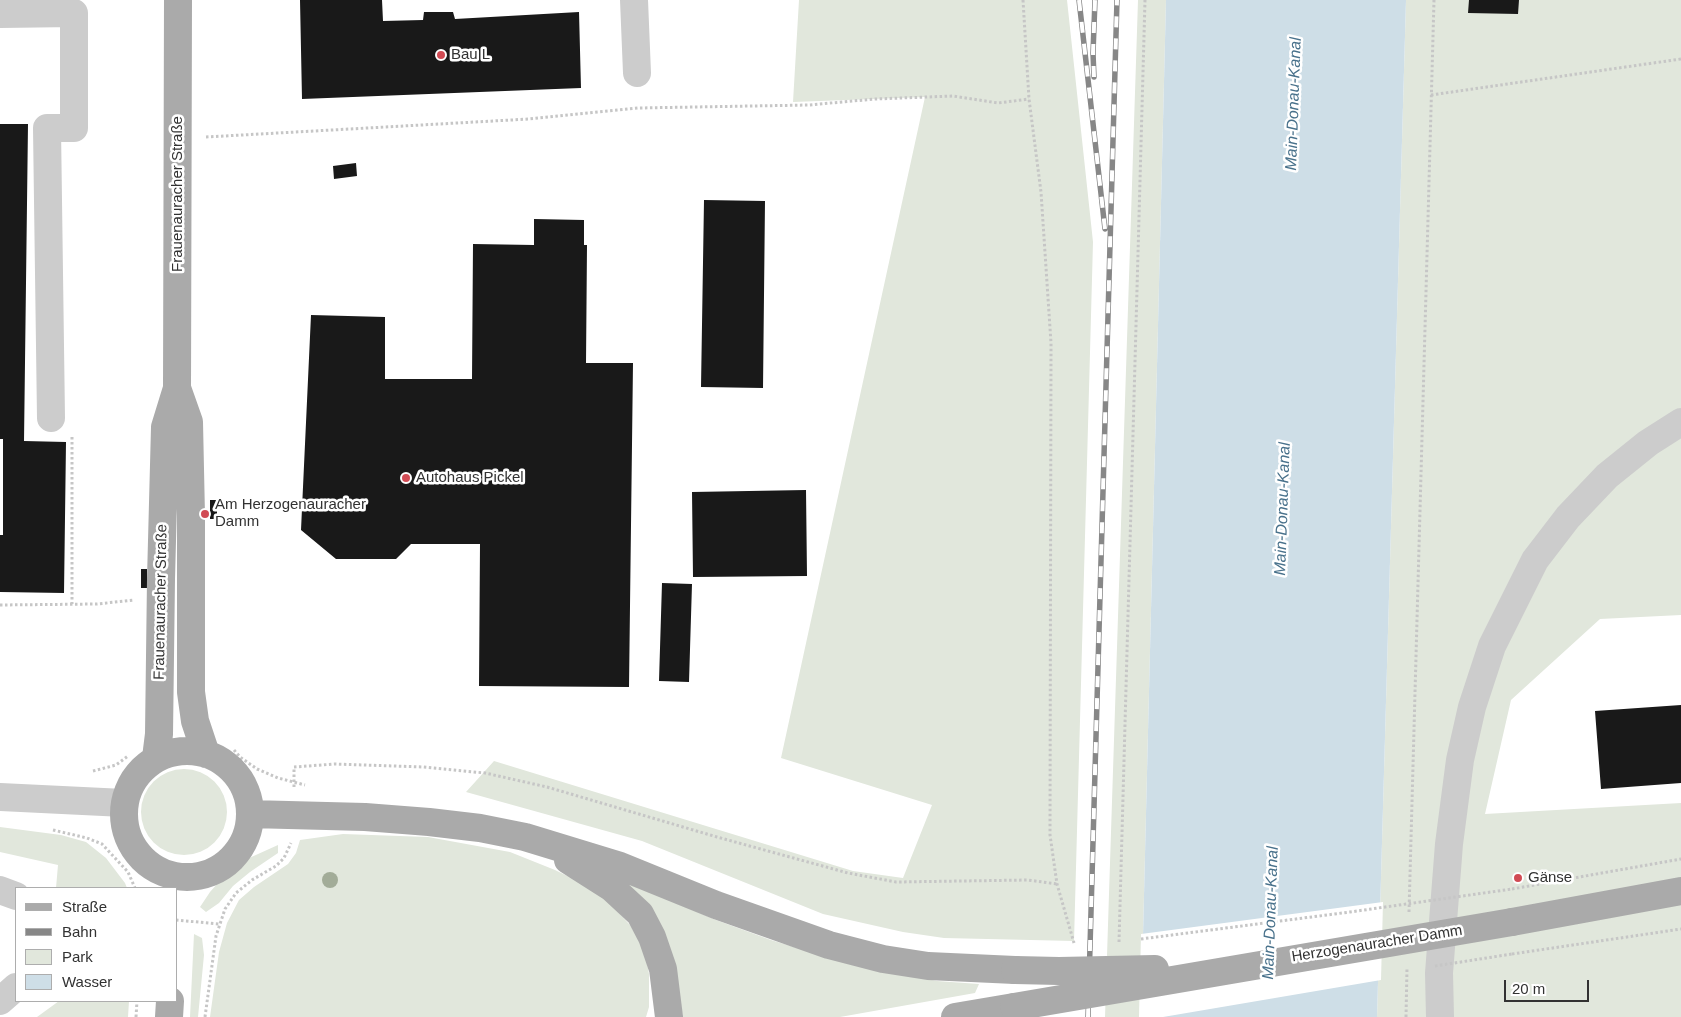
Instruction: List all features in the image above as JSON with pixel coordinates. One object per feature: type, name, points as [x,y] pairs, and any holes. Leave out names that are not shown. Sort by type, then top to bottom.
[{"type":"main road","name":"Frauenauracher Straße","points":[[144,755],[159,734],[165,426],[177,388],[178,0]]},
{"type":"main road","name":"Frauenauracher Straße","points":[[177,388],[189,422],[191,692],[195,721],[218,750]]},
{"type":"main road","points":[[183,750],[218,750],[221,761],[234,771],[248,796],[250,814],[248,830],[243,844],[234,857],[220,868],[176,882],[146,862],[135,850],[127,836],[124,803],[128,789],[145,766],[144,755],[183,750]]},
{"type":"main road","points":[[250,814],[365,817],[429,822],[480,828],[525,837],[620,866],[716,905],[829,945],[883,959],[928,966],[1015,970],[1239,968]]},
{"type":"main road","points":[[525,837],[584,869],[612,888],[640,914],[652,937],[663,969],[669,1017]]},
{"type":"main road","name":"Herzogenauracher Damm","points":[[955,1017],[1512,922],[1681,891]]},
{"type":"main road","points":[[169,1017],[170,1002]]},
{"type":"street","points":[[634,0],[637,73]]},
{"type":"street","points":[[0,14],[74,13],[74,128],[47,128],[51,418]]},
{"type":"street","points":[[1440,1017],[1439,973],[1449,844],[1460,760],[1472,707],[1492,646],[1536,560],[1568,517],[1607,476],[1648,443],[1681,422]]},
{"type":"street","points":[[0,798],[124,803]]},
{"type":"street","points":[[0,890],[15,896]]},
{"type":"street","points":[[0,1001],[15,988]]},
{"type":"path","points":[[218,750],[240,757],[257,769],[293,783],[294,767],[335,764],[423,767],[486,773],[547,788],[848,873],[896,882],[1028,880],[1057,884],[1050,836],[1051,343],[1041,192],[1029,99],[1023,0]]},
{"type":"path","points":[[1119,947],[1145,0]]},
{"type":"path","points":[[1408,918],[1434,0]]},
{"type":"path","points":[[1431,95],[1681,60]]},
{"type":"path","points":[[178,139],[529,119],[638,108],[810,105],[875,99],[953,96],[998,103],[1029,99]]},
{"type":"path","points":[[51,418],[50,424],[72,424],[72,604]]},
{"type":"path","points":[[0,605],[97,604],[134,600]]},
{"type":"path","points":[[90,772],[144,755]]},
{"type":"path","points":[[78,836],[102,844],[128,872],[135,887]]},
{"type":"path","points":[[205,1017],[211,962],[219,924],[225,909],[236,893],[252,880],[276,866],[284,858],[292,842]]},
{"type":"path","points":[[1133,940],[1512,889],[1681,859]]},
{"type":"path","points":[[178,920],[219,924]]},
{"type":"path","points":[[1512,954],[1681,929]]},
{"type":"path","points":[[1115,942],[1124,941]]},
{"type":"path","points":[[1072,945],[1080,945]]},
{"type":"path","points":[[1406,1017],[1407,967]]},
{"type":"path","points":[[136,1017],[137,1002]]},
{"type":"green space","points":[[799,0],[1067,0],[1093,242],[1074,941],[944,938],[903,932],[823,914],[642,841],[466,792],[494,761],[853,871],[903,878],[932,805],[781,758],[925,97],[793,102]]},
{"type":"green space","points":[[1138,0],[1166,0],[1141,1017],[1105,1017]]},
{"type":"green space","points":[[1406,0],[1681,0],[1681,615],[1600,619],[1511,700],[1485,814],[1681,803],[1681,1017],[1377,1017]]},
{"type":"green space","points":[[176,769],[192,769],[201,772],[215,781],[224,795],[227,812],[224,829],[215,843],[201,852],[192,855],[176,855],[160,848],[148,836],[141,820],[141,804],[148,788],[160,776]]},
{"type":"green space","points":[[0,827],[61,835],[86,842],[106,858],[127,887],[56,887],[58,865],[0,852]]},
{"type":"green space","points":[[343,834],[428,837],[510,852],[555,870],[590,887],[608,901],[630,925],[645,951],[649,974],[649,1007],[646,1017],[210,1017],[219,952],[227,923],[239,900],[254,887],[288,864],[296,853],[300,840]]},
{"type":"green space","points":[[278,845],[278,853],[233,886],[219,903],[206,912],[200,907],[225,875],[247,859]]},
{"type":"green space","points":[[627,882],[716,920],[771,940],[840,961],[937,981],[979,984],[975,993],[840,1017],[683,1017],[681,1005]]},
{"type":"green space","points":[[194,934],[202,938],[204,955],[198,1017],[190,1017]]},
{"type":"green space","points":[[58,1002],[129,1002],[128,1017],[37,1017]]},
{"type":"water","name":"Main-Donau-Kanal","points":[[1166,0],[1406,0],[1377,1017],[1141,1017]]},
{"type":"pier","points":[[1383,902],[1381,980],[1163,1017],[1139,1017],[1141,934]]},
{"type":"building","name":"Bau L","points":[[300,0],[382,0],[383,21],[423,20],[424,12],[453,12],[455,19],[579,12],[581,88],[302,99]]},
{"type":"building","points":[[1469,0],[1519,0],[1518,14],[1468,13]]},
{"type":"building","points":[[0,124],[28,124],[24,441],[66,442],[64,593],[0,592],[0,535],[3,535],[3,439],[0,439]]},
{"type":"building","points":[[356,163],[357,176],[334,179],[333,166]]},
{"type":"building","points":[[704,200],[765,201],[763,388],[701,387]]},
{"type":"building","points":[[534,219],[584,220],[584,245],[587,245],[586,363],[633,363],[629,687],[479,686],[480,544],[411,544],[396,559],[336,559],[301,530],[311,315],[385,317],[385,379],[472,379],[473,244],[534,245]]},
{"type":"building","points":[[806,490],[807,576],[693,577],[692,492]]},
{"type":"building","points":[[210,500],[217,500],[217,519],[210,519]]},
{"type":"building","points":[[141,569],[147,569],[147,588],[141,588]]},
{"type":"building","points":[[662,583],[692,584],[689,682],[659,681]]},
{"type":"building","points":[[1681,705],[1681,783],[1601,789],[1595,711]]},
{"type":"railway","points":[[1079,0],[1105,229]]},
{"type":"railway","points":[[1094,77],[1095,0]]},
{"type":"railway","points":[[1088,1017],[1117,0]]},
{"type":"place","name":"Bau L","points":[[441,55]]},
{"type":"place","name":"Autohaus Pickel","points":[[406,478]]},
{"type":"place","name":"Am Herzogenauracher Damm","points":[[205,514]]},
{"type":"place","name":"Gänse","points":[[1518,878]]}]
